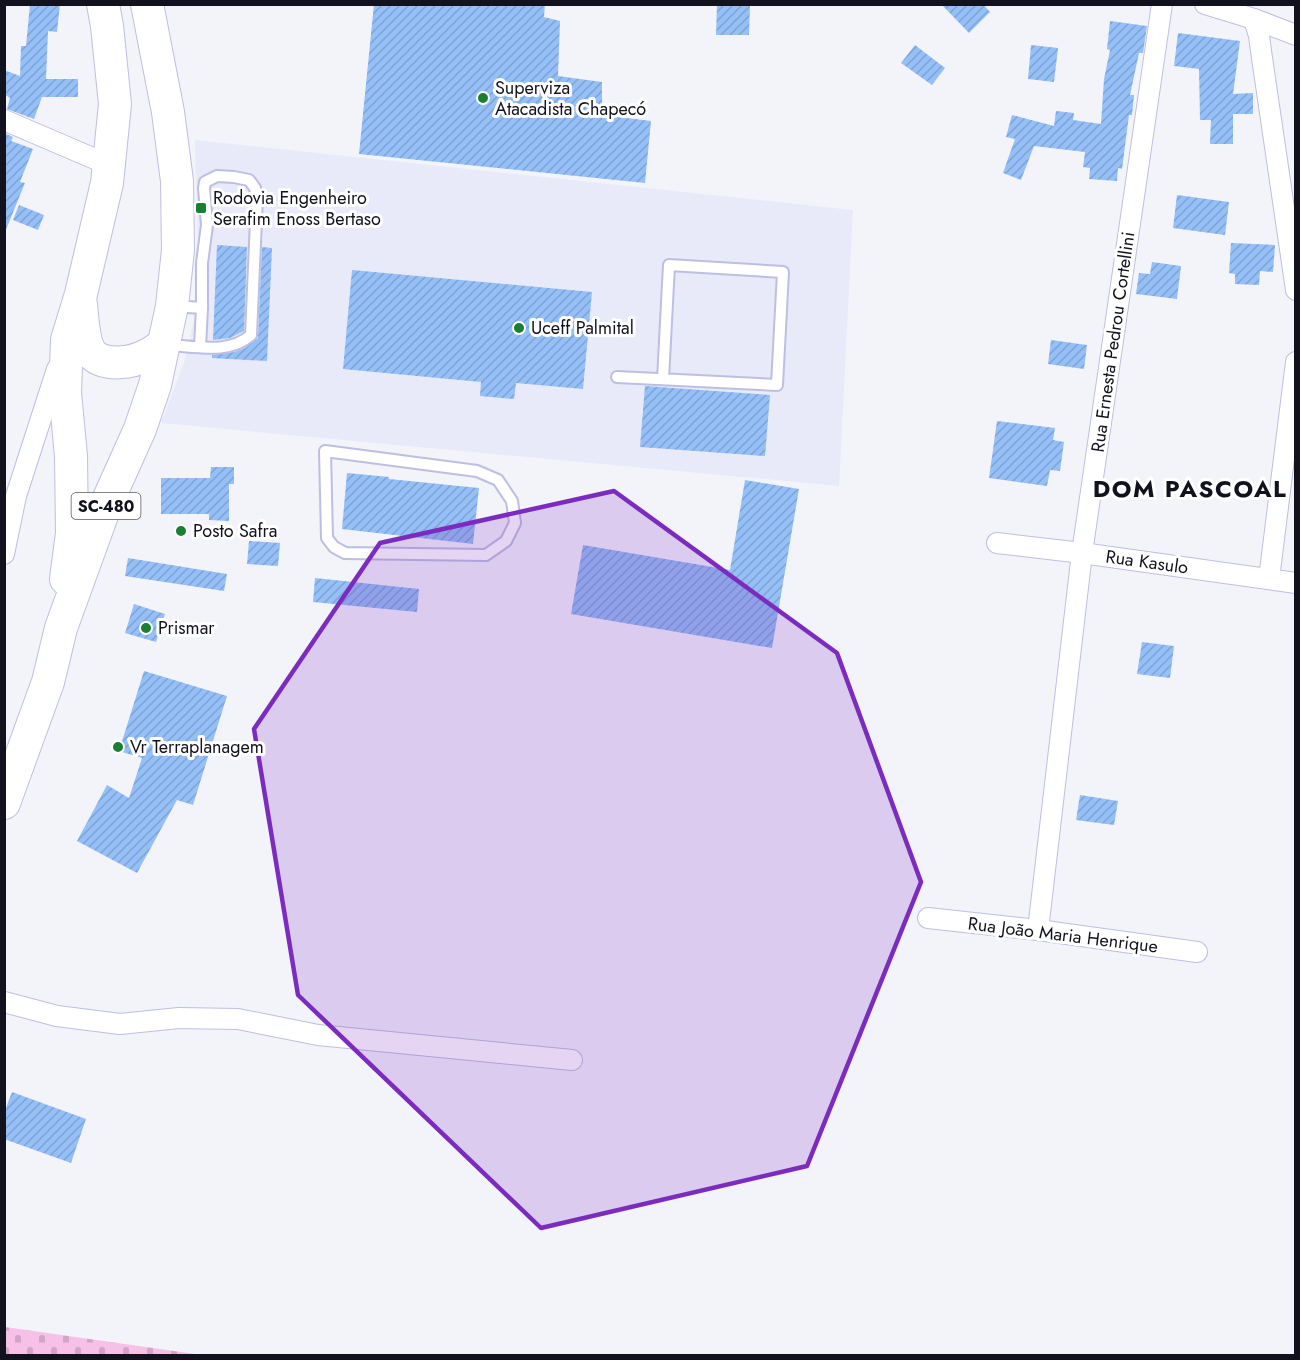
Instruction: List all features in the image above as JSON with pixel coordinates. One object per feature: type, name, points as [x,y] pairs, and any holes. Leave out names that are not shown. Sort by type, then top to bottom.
[{"type":"main road","points":[[61,628],[72,532],[70,456],[64,393],[67,340],[81,294],[107,183],[115,104],[103,4]]},
{"type":"main road","name":"SC-480","points":[[4,802],[48,682],[61,628],[105,507],[140,429],[155,385],[163,345],[187,307],[178,250],[177,181],[174,154],[147,4]]},
{"type":"main road","points":[[81,294],[82,327],[91,354],[104,362],[125,362],[145,356],[163,345]]},
{"type":"street","name":"Rua Ernesta Pedrou Cortellini","points":[[1038,930],[1082,553],[1162,4]]},
{"type":"street","points":[[1204,4],[1296,35]]},
{"type":"street","points":[[1254,19],[1262,58],[1296,290]]},
{"type":"street","points":[[4,120],[109,165]]},
{"type":"street","points":[[4,554],[10,493],[67,340]]},
{"type":"street","points":[[1269,579],[1296,362]]},
{"type":"street","name":"Rua Kasulo","points":[[997,543],[1296,584]]},
{"type":"street","name":"Rua João Maria Henrique","points":[[928,918],[1038,930],[1197,952]]},
{"type":"street","points":[[4,1002],[57,1016],[120,1024],[179,1018],[238,1019],[318,1035],[572,1060]]},
{"type":"lane","points":[[163,345],[200,347],[224,348],[238,344],[251,335],[257,197],[255,188],[249,180],[217,176],[205,182],[207,225],[202,263],[187,307],[200,347]]},
{"type":"lane","points":[[617,377],[777,385],[783,272],[669,265],[663,379]]},
{"type":"lane","points":[[325,451],[477,471],[498,480],[512,501],[514,523],[506,541],[486,555],[345,553],[334,548],[327,538],[325,451]]},
{"type":"highlighted area","points":[[614,491],[837,653],[921,882],[807,1166],[541,1228],[298,995],[254,729],[380,543]]},
{"type":"shaded area","name":"Uceff Palmital","points":[[195,140],[853,210],[839,486],[161,423],[185,360],[199,296]]},
{"type":"green space","points":[[5,1327],[202,1355],[5,1355]]},
{"type":"building","points":[[30,4],[60,4],[57,32],[48,31],[46,79],[78,79],[78,97],[42,97],[34,119],[7,109],[10,98],[4,94],[4,70],[20,76],[21,46],[26,46]]},
{"type":"building","name":"Superviza Atacadista Chapecó","points":[[374,4],[545,4],[544,17],[560,21],[558,76],[602,82],[602,115],[651,121],[645,183],[359,154]]},
{"type":"building","points":[[717,4],[750,4],[749,35],[716,35]]},
{"type":"building","points":[[941,4],[983,4],[990,12],[969,33]]},
{"type":"building","points":[[1110,21],[1147,26],[1143,53],[1139,53],[1130,95],[1134,95],[1132,115],[1129,115],[1122,169],[1118,168],[1117,181],[1089,179],[1090,168],[1083,167],[1085,152],[1034,146],[1021,180],[1003,173],[1015,139],[1006,137],[1012,115],[1054,126],[1056,111],[1074,113],[1073,120],[1101,124],[1104,79],[1110,50],[1107,49]]},
{"type":"building","points":[[1178,33],[1240,41],[1233,94],[1253,93],[1253,114],[1233,114],[1233,144],[1210,144],[1211,120],[1200,120],[1199,69],[1174,66]]},
{"type":"building","points":[[915,45],[945,68],[932,85],[901,63]]},
{"type":"building","points":[[1031,45],[1058,48],[1054,82],[1028,79]]},
{"type":"building","points":[[4,133],[13,137],[11,141],[33,149],[20,182],[25,183],[5,232]]},
{"type":"building","points":[[1177,195],[1229,202],[1225,235],[1173,228]]},
{"type":"building","points":[[19,205],[44,215],[38,230],[13,220]]},
{"type":"building","points":[[1231,243],[1275,245],[1273,272],[1260,271],[1259,285],[1235,284],[1235,274],[1229,273]]},
{"type":"building","points":[[217,245],[247,247],[244,331],[230,338],[213,340]]},
{"type":"building","points":[[262,247],[272,248],[267,361],[212,358],[212,355],[245,348],[258,338]]},
{"type":"building","points":[[1152,262],[1181,266],[1177,299],[1136,294],[1139,273],[1150,274]]},
{"type":"building","points":[[352,270],[592,292],[583,389],[516,383],[514,399],[480,396],[481,382],[343,369]]},
{"type":"building","points":[[1051,340],[1087,345],[1084,369],[1048,364]]},
{"type":"building","points":[[645,386],[770,395],[765,456],[640,447]]},
{"type":"building","points":[[997,421],[1055,428],[1053,440],[1064,442],[1060,471],[1050,470],[1047,486],[989,478]]},
{"type":"building","points":[[211,467],[234,467],[234,484],[229,484],[229,521],[209,520],[209,514],[161,514],[161,478],[210,478]]},
{"type":"building","points":[[347,473],[479,488],[473,544],[342,529]]},
{"type":"building","points":[[745,480],[799,489],[772,648],[571,614],[583,545],[730,570]]},
{"type":"building","points":[[249,541],[280,543],[278,566],[247,564]]},
{"type":"building","points":[[128,558],[227,574],[224,591],[125,576]]},
{"type":"building","points":[[315,578],[419,589],[417,612],[313,602]]},
{"type":"building","points":[[134,604],[165,614],[156,642],[125,633]]},
{"type":"building","points":[[1142,642],[1174,646],[1170,678],[1137,674]]},
{"type":"building","points":[[144,671],[227,696],[193,805],[177,800],[137,873],[77,841],[107,785],[129,798],[142,758],[119,751]]},
{"type":"building","points":[[1080,795],[1118,801],[1114,825],[1076,820]]},
{"type":"building","points":[[12,1092],[86,1119],[71,1163],[4,1139],[4,1113]]},
{"type":"place","name":"Superviza Atacadista Chapecó","points":[[483,98]]},
{"type":"place","name":"Rodovia Engenheiro Serafim Enoss Bertaso","points":[[201,208]]},
{"type":"place","name":"Uceff Palmital","points":[[519,328]]},
{"type":"place","name":"Posto Safra","points":[[181,531]]},
{"type":"place","name":"Prismar","points":[[146,628]]},
{"type":"place","name":"Vr Terraplanagem","points":[[118,747]]},
{"type":"district","name":"DOM PASCOAL","points":[[1190,489]]}]
